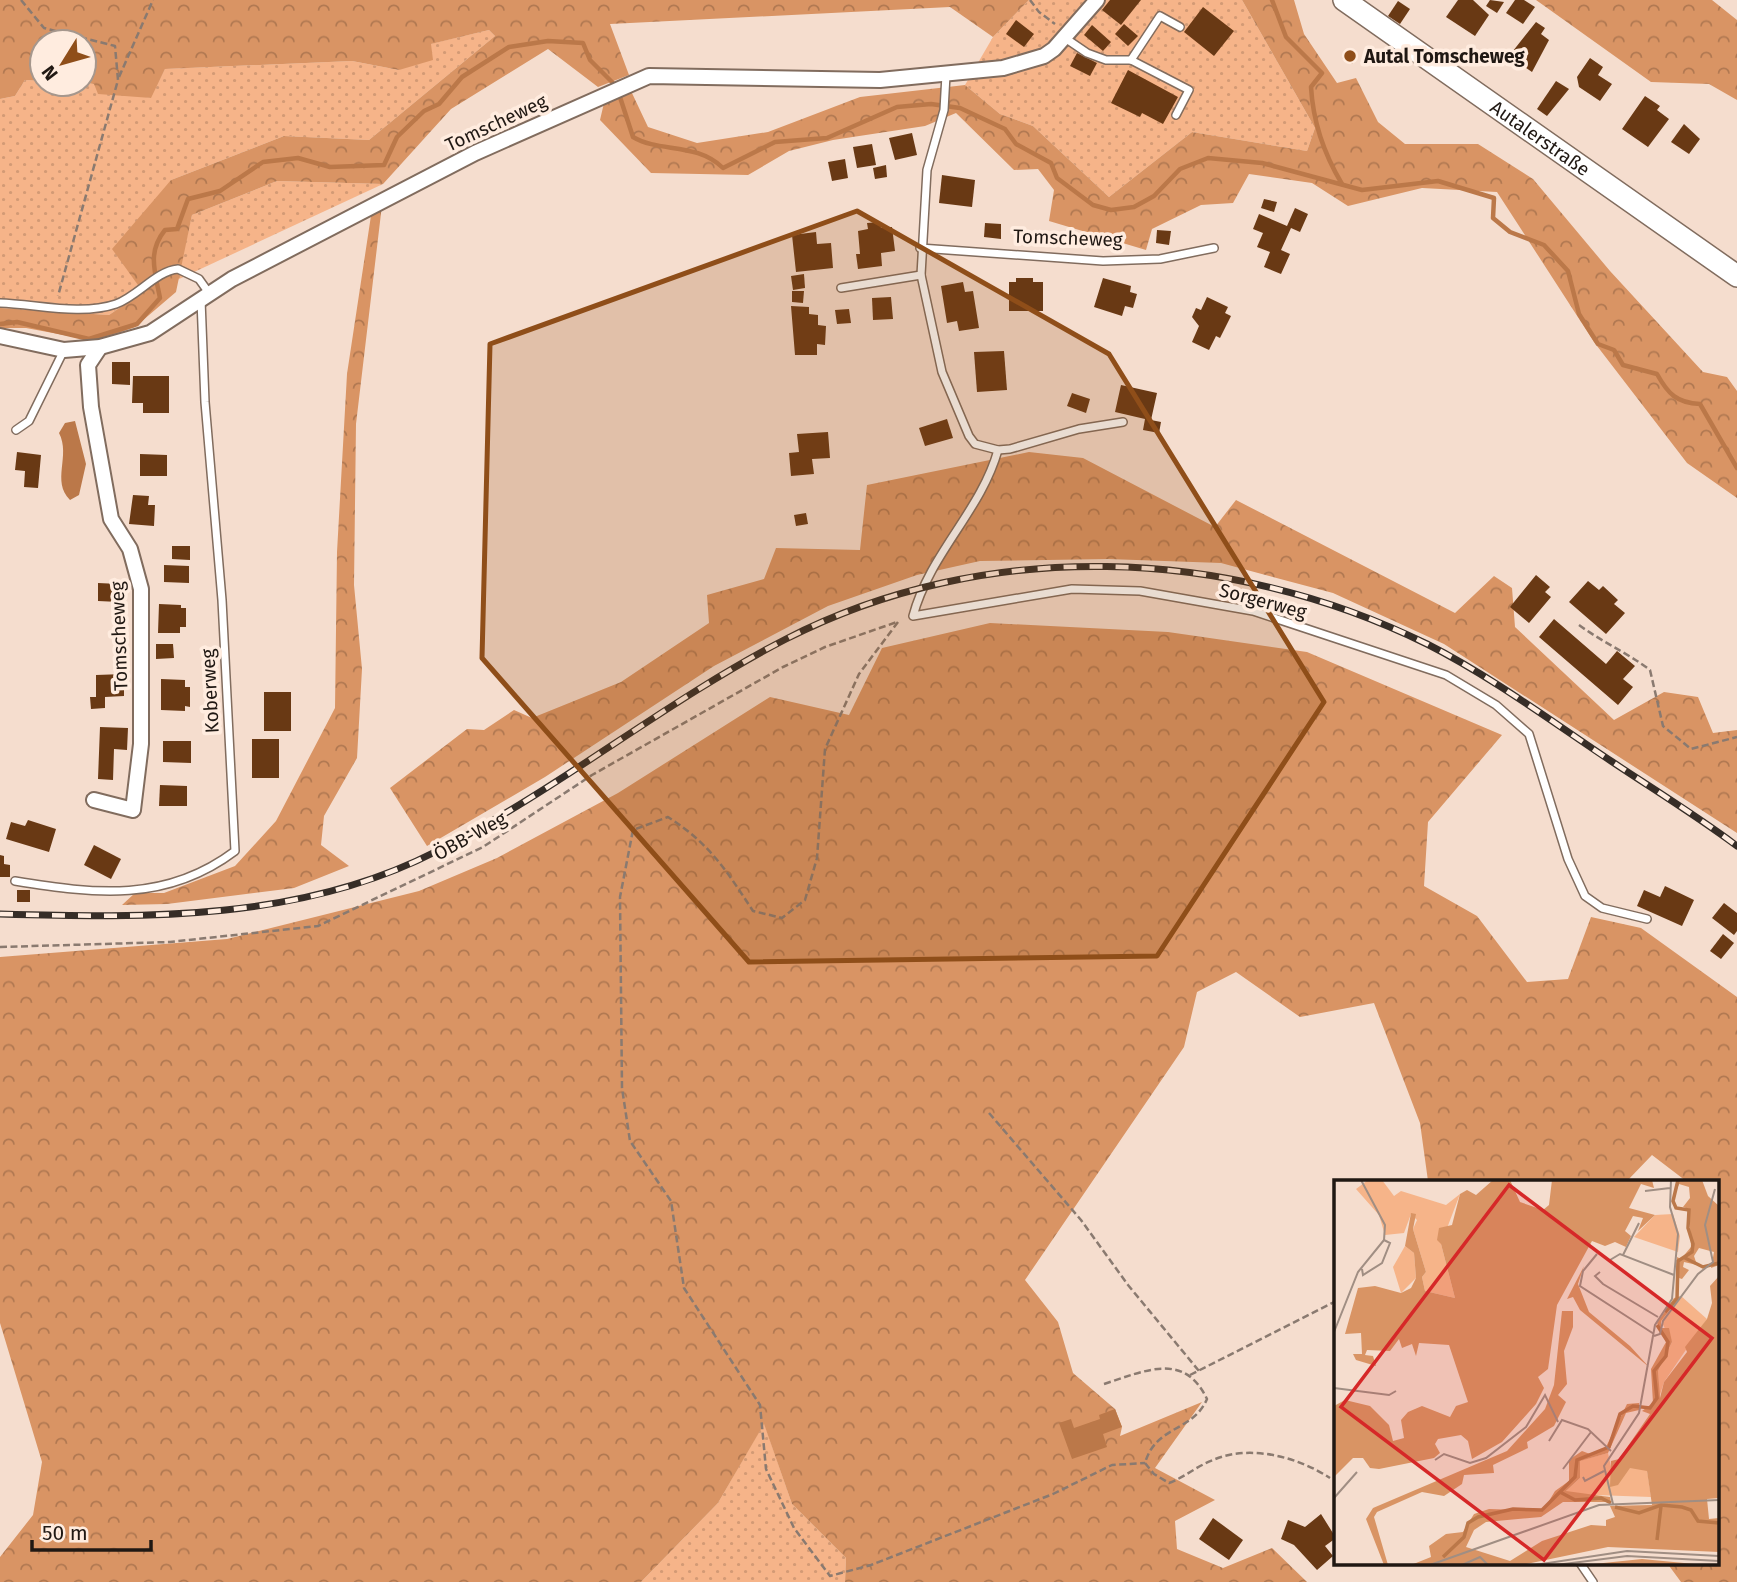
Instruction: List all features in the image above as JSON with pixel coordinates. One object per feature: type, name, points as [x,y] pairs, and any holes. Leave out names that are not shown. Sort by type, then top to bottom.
[{"type":"main road","name":"Autalerstraße","points":[[1345,0],[1737,276]]},
{"type":"street","name":"Tomscheweg","points":[[0,336],[64,350],[100,347],[150,333],[205,296],[475,153],[649,76],[880,80],[1003,68],[1044,56],[1067,36],[1097,0]]},
{"type":"street","name":"Tomscheweg","points":[[94,800],[133,810],[141,744],[141,589],[130,549],[111,519],[92,407],[88,365],[100,347]]},
{"type":"lane","points":[[1131,60],[1160,16],[1180,27]]},
{"type":"lane","points":[[1067,36],[1087,53],[1106,60],[1131,60],[1189,90],[1176,115]]},
{"type":"lane","points":[[946,75],[944,110],[927,170],[920,275],[942,372],[969,436],[975,444],[999,450],[1088,426],[1123,422]]},
{"type":"lane","name":"Tomscheweg","points":[[920,248],[1102,261],[1160,258],[1214,248]]},
{"type":"lane","points":[[0,303],[104,307],[128,298],[172,270],[184,270],[199,279],[205,296]]},
{"type":"lane","points":[[841,288],[920,275]]},
{"type":"lane","name":"Koberweg","points":[[15,881],[83,892],[150,889],[207,870],[235,851],[222,600],[205,402],[205,296]]},
{"type":"lane","points":[[16,430],[29,421],[64,350]]},
{"type":"lane","points":[[913,616],[920,589],[992,473],[999,450]]},
{"type":"lane","name":"Sorgerweg","points":[[913,616],[1072,589],[1140,591],[1253,611],[1446,675],[1496,705],[1529,734],[1536,748],[1568,859],[1585,896],[1602,908],[1647,919]]},
{"type":"lane","points":[[1581,1564],[1593,1582]]},
{"type":"path","points":[[21,0],[44,28],[115,46],[118,80]]},
{"type":"path","points":[[57,306],[118,80],[153,0]]},
{"type":"path","points":[[1030,0],[1039,12],[1067,36]]},
{"type":"path","name":"ÖBB-Weg","points":[[0,947],[170,942],[318,926],[483,847],[592,775],[783,667],[825,647],[913,616]]},
{"type":"path","points":[[830,1582],[830,1576],[794,1528],[766,1469],[760,1405],[684,1289],[671,1201],[630,1141],[622,1088],[620,897],[633,830],[668,817],[696,835],[725,869],[753,911],[782,918],[805,900],[817,858],[825,749],[859,674],[898,621]]},
{"type":"path","points":[[1578,625],[1603,643],[1620,648],[1650,670],[1663,726],[1691,749],[1737,737]]},
{"type":"path","points":[[989,1113],[1081,1220],[1128,1285],[1199,1371]]},
{"type":"path","points":[[1191,1375],[1334,1302]]},
{"type":"path","points":[[1104,1384],[1146,1371],[1176,1368],[1191,1375],[1199,1383],[1207,1399],[1202,1411],[1150,1447],[1145,1463]]},
{"type":"path","points":[[1145,1463],[1154,1474],[1168,1483],[1187,1476],[1213,1460],[1241,1455],[1279,1456],[1310,1465],[1330,1478]]},
{"type":"path","points":[[830,1576],[871,1565],[1052,1494],[1112,1465],[1145,1463]]},
{"type":"highlighted area","points":[[857,211],[1109,354],[1324,702],[1157,956],[749,962],[482,658],[490,344]]},
{"type":"shaded area","points":[[1029,0],[1242,0],[1315,128],[1307,151],[1192,132],[1109,197],[1033,126],[1000,114],[965,85],[993,37]]},
{"type":"shaded area","points":[[489,30],[495,36],[369,140],[284,136],[171,180],[143,292],[109,315],[0,308],[0,99],[15,96],[25,80],[28,80],[28,98],[98,98],[98,85],[150,98],[165,69],[352,61],[399,70],[430,44]]},
{"type":"shaded area","points":[[277,181],[383,184],[177,280],[192,215]]},
{"type":"shaded area","points":[[75,421],[86,464],[79,495],[70,500],[62,485],[63,450],[59,433],[65,423]]},
{"type":"shaded area","points":[[1115,1409],[1122,1427],[1103,1434],[1107,1447],[1072,1459],[1059,1423],[1071,1419],[1074,1428],[1100,1419],[1099,1415]]},
{"type":"shaded area","points":[[764,1423],[792,1504],[846,1558],[845,1582],[641,1582],[718,1503]]},
{"type":"green space","points":[[0,0],[1029,0],[993,37],[950,7],[610,24],[629,75],[598,87],[548,49],[451,109],[383,184],[277,181],[192,215],[176,292],[135,327],[96,341],[26,328],[0,328],[0,308],[109,315],[143,292],[112,249],[171,180],[284,136],[369,140],[495,36],[489,30],[431,44],[433,60],[399,70],[352,61],[165,69],[151,98],[98,94],[98,28],[28,28],[28,80],[25,80],[15,96],[0,99]]},
{"type":"green space","points":[[1242,0],[1294,0],[1304,34],[1337,83],[1356,78],[1378,122],[1405,144],[1478,144],[1533,179],[1610,271],[1703,372],[1727,377],[1737,391],[1737,498],[1687,463],[1594,342],[1497,192],[1422,188],[1348,206],[1312,183],[1249,174],[1233,203],[1201,205],[1152,229],[1146,250],[1049,221],[1054,190],[1038,169],[1014,170],[956,113],[925,126],[833,140],[789,151],[748,175],[651,173],[600,120],[604,103],[631,91],[648,127],[697,143],[768,132],[860,97],[965,85],[1000,114],[1033,126],[1109,197],[1192,132],[1307,151],[1315,128]]},
{"type":"green space","points":[[1536,0],[1712,0],[1737,20],[1737,100],[1709,84],[1651,82]]},
{"type":"green space","points":[[382,205],[356,424],[354,585],[362,669],[357,758],[324,816],[321,845],[349,866],[294,888],[167,904],[122,905],[135,893],[164,893],[235,866],[276,821],[335,708],[337,552],[347,374],[372,209]]},
{"type":"green space","points":[[1029,452],[1083,458],[1215,527],[1236,500],[1455,613],[1494,576],[1512,588],[1515,627],[1614,720],[1664,692],[1698,697],[1713,733],[1737,730],[1737,833],[1444,644],[1333,593],[1221,563],[1108,559],[980,561],[917,575],[828,606],[714,666],[545,777],[427,846],[390,788],[467,729],[484,730],[514,710],[532,718],[621,682],[709,623],[707,595],[764,579],[776,548],[860,550],[867,485]]},
{"type":"green space","points":[[990,623],[1168,632],[1307,652],[1502,735],[1428,822],[1424,886],[1477,916],[1527,982],[1568,979],[1591,917],[1641,928],[1737,997],[1737,1582],[1681,1582],[1668,1564],[1720,1564],[1720,1180],[1685,1180],[1652,1155],[1628,1180],[1428,1180],[1420,1123],[1374,1003],[1300,1017],[1236,972],[1197,992],[1184,1047],[1025,1280],[1058,1322],[1073,1373],[1115,1409],[1122,1427],[1120,1436],[1202,1402],[1155,1468],[1215,1500],[1175,1521],[1177,1549],[1223,1568],[1272,1548],[1307,1582],[845,1582],[846,1558],[792,1504],[764,1424],[718,1503],[641,1582],[0,1582],[0,1557],[33,1515],[42,1462],[0,1323],[0,957],[227,939],[419,891],[497,858],[618,793],[770,697],[849,715],[882,648]]},
{"type":"building","points":[[1110,0],[1141,0],[1121,25],[1102,10]]},
{"type":"building","points":[[1458,0],[1473,0],[1489,15],[1475,36],[1446,17]]},
{"type":"building","points":[[1490,0],[1504,2],[1497,13],[1486,6]]},
{"type":"building","points":[[1515,0],[1524,0],[1535,7],[1523,24],[1506,13]]},
{"type":"building","points":[[1398,1],[1410,9],[1400,24],[1388,16]]},
{"type":"building","points":[[1203,7],[1234,31],[1214,56],[1184,32]]},
{"type":"building","points":[[1016,20],[1034,34],[1024,47],[1006,34]]},
{"type":"building","points":[[1536,22],[1545,28],[1541,34],[1549,40],[1532,72],[1509,56]]},
{"type":"building","points":[[1124,24],[1138,36],[1128,46],[1115,34]]},
{"type":"building","points":[[1092,25],[1111,42],[1103,51],[1084,35]]},
{"type":"building","name":"Autal Tomscheweg","points":[[1349,48],[1358,55],[1352,64],[1342,58]]},
{"type":"building","points":[[1077,53],[1097,63],[1090,76],[1070,66]]},
{"type":"building","points":[[1590,58],[1603,67],[1598,75],[1612,84],[1600,101],[1579,87],[1577,77]]},
{"type":"building","points":[[1128,70],[1178,97],[1163,124],[1142,113],[1140,117],[1111,103]]},
{"type":"building","points":[[1556,81],[1569,89],[1547,116],[1537,109]]},
{"type":"building","points":[[1645,96],[1660,106],[1657,110],[1669,119],[1648,147],[1622,129]]},
{"type":"building","points":[[1684,124],[1700,139],[1689,154],[1671,142]]},
{"type":"building","points":[[912,133],[917,155],[895,160],[889,138]]},
{"type":"building","points":[[872,144],[876,165],[857,168],[853,147]]},
{"type":"building","points":[[845,159],[848,178],[832,181],[828,162]]},
{"type":"building","points":[[886,165],[887,177],[875,179],[873,168]]},
{"type":"building","points":[[942,175],[975,180],[972,207],[939,203]]},
{"type":"building","points":[[1264,199],[1277,202],[1274,212],[1261,208]]},
{"type":"building","points":[[1295,208],[1308,214],[1300,232],[1291,228],[1281,250],[1290,254],[1281,274],[1264,267],[1270,252],[1257,247],[1263,233],[1253,229],[1259,214],[1287,226]]},
{"type":"building","points":[[880,222],[881,228],[892,227],[895,251],[881,253],[882,266],[858,269],[858,231],[868,229],[867,223]]},
{"type":"building","points":[[985,223],[1001,224],[1001,239],[984,237]]},
{"type":"building","points":[[1157,230],[1171,231],[1169,245],[1156,243]]},
{"type":"building","points":[[816,232],[817,244],[831,243],[833,268],[796,272],[792,235]]},
{"type":"building","points":[[804,274],[805,288],[793,290],[791,276]]},
{"type":"building","points":[[1016,278],[1033,278],[1033,282],[1043,282],[1043,311],[1009,311],[1009,282],[1016,282]]},
{"type":"building","points":[[1103,278],[1131,286],[1130,292],[1137,294],[1133,308],[1125,306],[1122,316],[1094,307]]},
{"type":"building","points":[[963,282],[965,292],[973,291],[979,328],[959,331],[957,321],[947,323],[941,286]]},
{"type":"building","points":[[792,291],[804,291],[803,303],[792,302]]},
{"type":"building","points":[[891,297],[893,319],[873,320],[872,298]]},
{"type":"building","points":[[1207,297],[1228,307],[1225,313],[1231,316],[1220,338],[1216,336],[1209,350],[1192,342],[1199,326],[1192,317],[1196,308],[1201,310]]},
{"type":"building","points":[[791,306],[809,307],[809,314],[818,315],[818,325],[826,326],[825,345],[817,344],[817,355],[795,355]]},
{"type":"building","points":[[849,309],[851,323],[837,324],[835,310]]},
{"type":"building","points":[[1004,351],[1007,390],[977,392],[974,352]]},
{"type":"building","points":[[112,362],[130,362],[130,385],[112,384]]},
{"type":"building","points":[[133,376],[169,376],[169,413],[143,413],[143,403],[132,403]]},
{"type":"building","points":[[1121,385],[1157,393],[1151,420],[1161,422],[1159,433],[1143,430],[1145,419],[1115,412]]},
{"type":"building","points":[[1072,393],[1090,399],[1086,413],[1067,406]]},
{"type":"building","points":[[947,419],[953,438],[925,446],[919,428]]},
{"type":"building","points":[[828,432],[830,458],[812,459],[814,474],[791,476],[789,453],[799,452],[797,434]]},
{"type":"building","points":[[17,452],[41,455],[38,488],[24,487],[25,471],[15,470]]},
{"type":"building","points":[[140,454],[167,455],[167,476],[140,476]]},
{"type":"building","points":[[133,495],[149,496],[148,505],[155,505],[154,526],[129,524]]},
{"type":"building","points":[[806,513],[808,524],[796,526],[794,515]]},
{"type":"building","points":[[172,546],[190,546],[190,560],[172,559]]},
{"type":"building","points":[[164,565],[189,566],[189,583],[164,582]]},
{"type":"building","points":[[1536,575],[1550,587],[1545,592],[1551,597],[1529,623],[1510,607]]},
{"type":"building","points":[[1588,581],[1599,590],[1603,586],[1618,600],[1614,604],[1625,613],[1606,634],[1569,602]]},
{"type":"building","points":[[98,583],[119,584],[119,602],[98,601]]},
{"type":"building","points":[[159,604],[181,605],[181,608],[186,608],[186,627],[180,627],[180,633],[158,633]]},
{"type":"building","points":[[1554,619],[1606,664],[1617,651],[1635,666],[1623,679],[1633,687],[1618,705],[1539,637]]},
{"type":"building","points":[[156,644],[173,644],[174,658],[156,659]]},
{"type":"building","points":[[124,674],[124,696],[105,697],[105,708],[91,709],[90,697],[96,697],[96,675]]},
{"type":"building","points":[[161,679],[185,680],[185,687],[190,687],[190,707],[185,706],[185,711],[161,710]]},
{"type":"building","points":[[264,692],[291,692],[291,731],[264,731]]},
{"type":"building","points":[[100,727],[128,728],[127,750],[114,749],[113,780],[98,779]]},
{"type":"building","points":[[252,739],[279,739],[279,778],[252,778]]},
{"type":"building","points":[[163,741],[191,741],[191,763],[163,762]]},
{"type":"building","points":[[160,785],[187,786],[187,806],[159,806]]},
{"type":"building","points":[[28,820],[56,829],[49,852],[6,839],[11,822],[25,826]]},
{"type":"building","points":[[94,845],[121,859],[111,879],[84,865]]},
{"type":"building","points":[[0,855],[4,856],[4,864],[10,865],[10,877],[0,877]]},
{"type":"building","points":[[1665,886],[1694,900],[1682,926],[1637,906],[1644,890],[1660,897]]},
{"type":"building","points":[[17,890],[30,890],[30,902],[17,902]]},
{"type":"building","points":[[1724,903],[1737,913],[1737,931],[1734,935],[1712,918]]},
{"type":"building","points":[[1723,934],[1734,943],[1721,959],[1710,951]]},
{"type":"building","points":[[1321,1514],[1334,1535],[1334,1539],[1325,1546],[1333,1556],[1317,1570],[1294,1545],[1281,1539],[1288,1520],[1305,1527]]},
{"type":"building","points":[[1213,1518],[1243,1540],[1229,1560],[1199,1539]]},
{"type":"waterway","points":[[1272,0],[1286,37],[1322,73],[1311,87],[1314,113],[1325,149],[1342,184]]},
{"type":"waterway","points":[[0,324],[17,322],[89,339],[137,324],[160,298],[154,262],[159,238],[165,230],[177,229],[188,199],[220,191],[263,162],[298,158],[330,167],[384,165],[397,137],[424,111],[439,104],[462,77],[509,47],[548,41],[583,43],[590,60],[616,86]]},
{"type":"waterway","points":[[619,94],[633,137],[655,145],[701,154],[723,168],[775,142],[827,138],[897,107],[931,104],[960,108],[1005,129],[1016,144],[1051,163],[1057,178],[1093,205],[1111,210],[1134,207],[1154,196],[1180,169],[1208,158],[1262,163],[1362,190],[1438,181],[1494,198],[1493,218],[1510,232],[1544,245],[1568,271],[1579,314],[1598,344],[1614,350],[1623,365],[1657,374],[1669,392],[1679,399],[1700,404],[1737,468]]},
{"type":"railway","points":[[0,914],[167,914],[278,903],[332,891],[385,874],[482,827],[741,664],[786,639],[863,606],[942,583],[1024,570],[1106,566],[1189,572],[1271,588],[1350,611],[1427,644],[1521,700],[1737,846]]},
{"type":"place","name":"Autal Tomscheweg","points":[[1350,56]]}]
